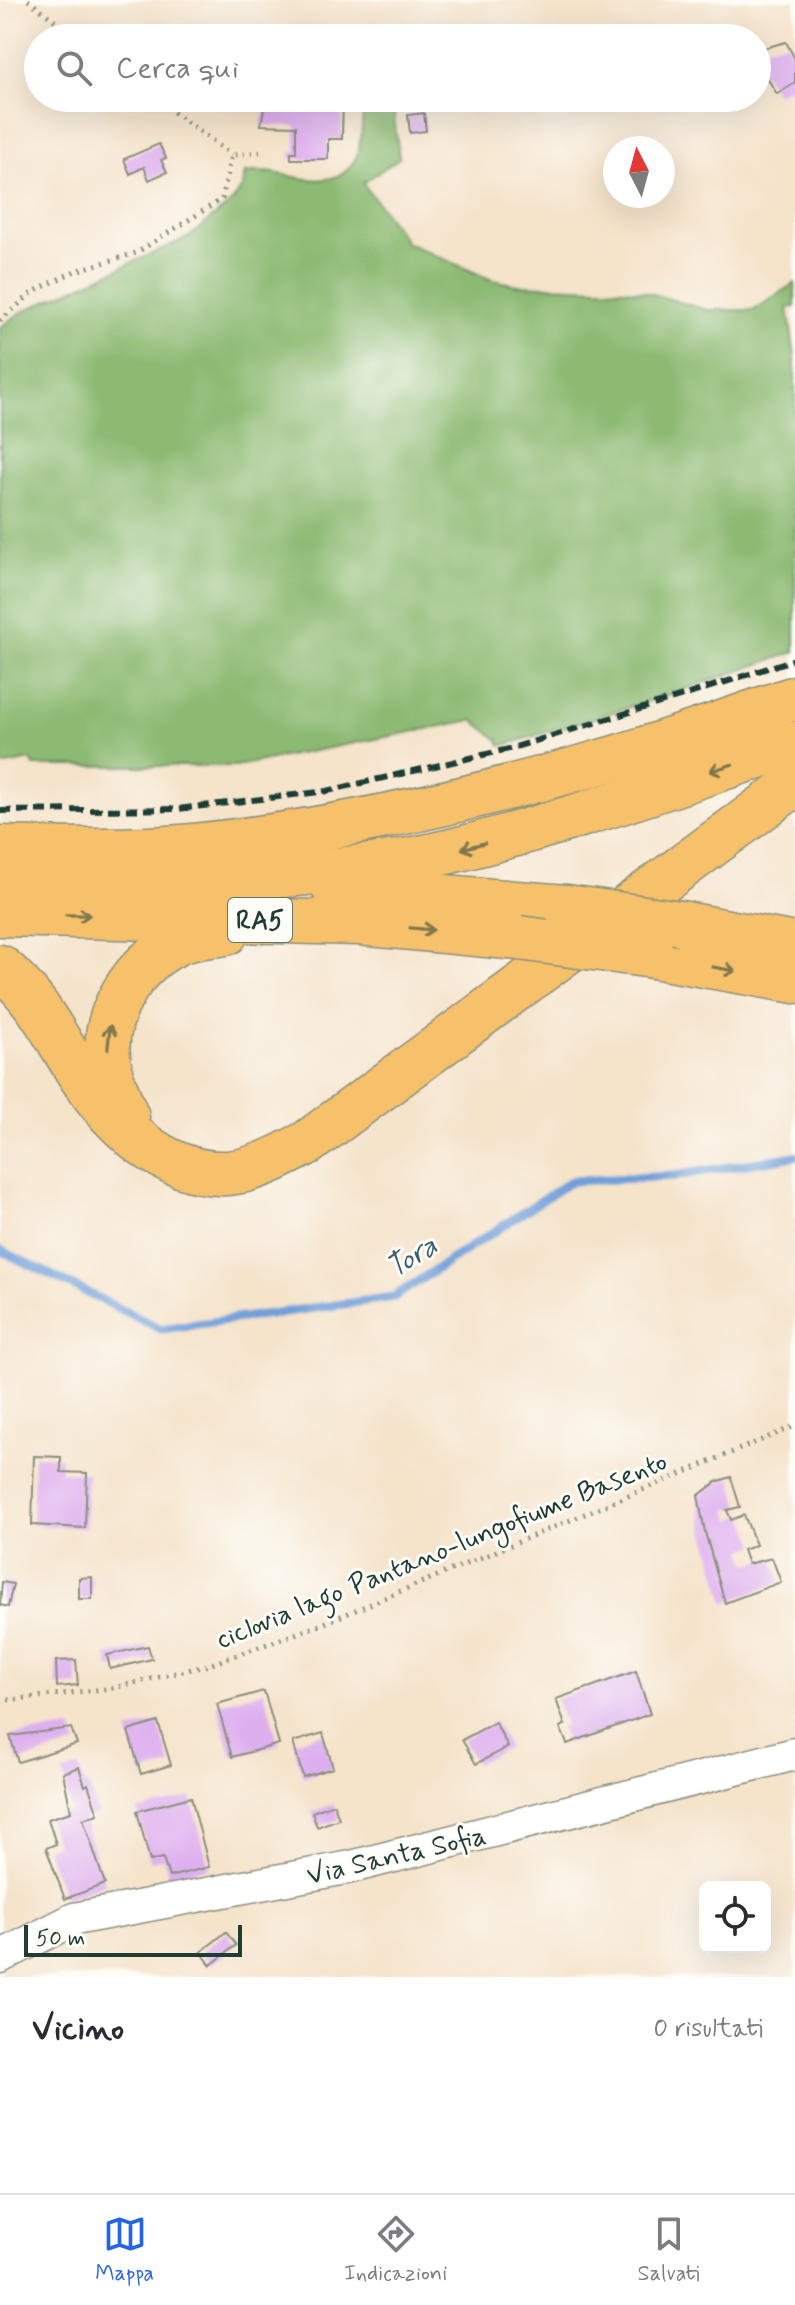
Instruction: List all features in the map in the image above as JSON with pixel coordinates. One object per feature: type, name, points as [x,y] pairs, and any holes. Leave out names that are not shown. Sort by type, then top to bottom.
[{"type":"main road","points":[[0,848],[66,851],[191,846],[289,834],[415,811],[589,766],[795,698]]},
{"type":"main road","points":[[202,882],[374,864],[448,852],[537,829],[795,744]]},
{"type":"main road","points":[[0,967],[17,981],[45,1014],[81,1076],[105,1109],[136,1138],[157,1154],[195,1171],[229,1173],[271,1162],[307,1143],[795,784]]},
{"type":"main road","name":"RA5","points":[[0,880],[202,882],[364,889],[566,907],[681,923],[795,945]]},
{"type":"main road","name":"RA5","points":[[0,914],[359,923],[519,938],[653,956],[795,981]]},
{"type":"main road","points":[[136,1138],[114,1087],[108,1047],[112,1016],[122,994],[151,959],[179,942],[227,933],[359,923]]},
{"type":"street","name":"Via Santa Sofia","points":[[0,1957],[74,1919],[351,1867],[795,1754]]},
{"type":"path","points":[[28,0],[59,24]]},
{"type":"path","points":[[173,112],[232,155],[260,152]]},
{"type":"path","points":[[0,321],[33,292],[75,271],[136,253],[222,199],[232,155]]},
{"type":"path","name":"ciclovia lago Pantano-lungofiume Basento","points":[[0,1701],[113,1688],[209,1665],[320,1625],[795,1426]]},
{"type":"green space","points":[[363,112],[394,112],[399,158],[363,183],[407,243],[492,280],[518,285],[626,289],[707,310],[754,310],[795,283],[795,307],[788,308],[795,358],[795,652],[501,746],[499,740],[473,720],[236,766],[34,766],[31,760],[0,766],[0,327],[22,312],[189,237],[233,201],[242,187],[245,173],[266,172],[321,180],[336,177],[355,160],[362,132]]},
{"type":"building","points":[[786,42],[795,59],[795,83],[777,94],[771,84],[771,46]]},
{"type":"building","points":[[263,112],[343,112],[342,139],[328,139],[328,159],[291,159],[291,152],[296,152],[296,126],[261,125]]},
{"type":"building","points":[[424,113],[426,131],[410,133],[408,115]]},
{"type":"building","points":[[159,144],[166,158],[161,160],[167,172],[149,180],[144,167],[130,174],[124,159]]},
{"type":"building","points":[[34,1456],[61,1457],[61,1472],[87,1473],[85,1528],[32,1525]]},
{"type":"building","points":[[731,1477],[740,1507],[727,1510],[731,1520],[744,1515],[756,1545],[743,1550],[748,1564],[772,1558],[781,1582],[725,1603],[698,1496],[716,1482]]},
{"type":"building","points":[[92,1577],[92,1599],[79,1599],[79,1578]]},
{"type":"building","points":[[2,1582],[13,1584],[8,1607],[0,1605]]},
{"type":"building","points":[[148,1646],[152,1659],[110,1669],[107,1655]]},
{"type":"building","points":[[76,1660],[78,1685],[57,1687],[56,1661]]},
{"type":"building","points":[[636,1671],[650,1714],[567,1744],[560,1727],[565,1725],[556,1699]]},
{"type":"building","points":[[264,1691],[279,1744],[232,1757],[217,1704]]},
{"type":"building","points":[[158,1722],[171,1765],[141,1774],[128,1731]]},
{"type":"building","points":[[495,1722],[508,1747],[476,1764],[462,1740]]},
{"type":"building","points":[[71,1728],[77,1744],[18,1762],[10,1736]]},
{"type":"building","points":[[323,1733],[333,1768],[303,1777],[293,1742]]},
{"type":"building","points":[[79,1767],[98,1814],[83,1819],[105,1884],[65,1899],[46,1848],[56,1844],[48,1819],[71,1812],[63,1773]]},
{"type":"building","points":[[191,1797],[209,1867],[169,1877],[163,1858],[150,1861],[137,1811]]},
{"type":"building","points":[[334,1804],[339,1819],[317,1827],[312,1812]]},
{"type":"building","points":[[226,1932],[236,1945],[211,1965],[201,1952]]},
{"type":"waterway","name":"Tora","points":[[0,1250],[161,1329],[394,1297],[571,1181],[674,1176],[795,1156]]},
{"type":"railway","points":[[0,811],[178,809],[327,791],[509,749],[795,659]]}]
